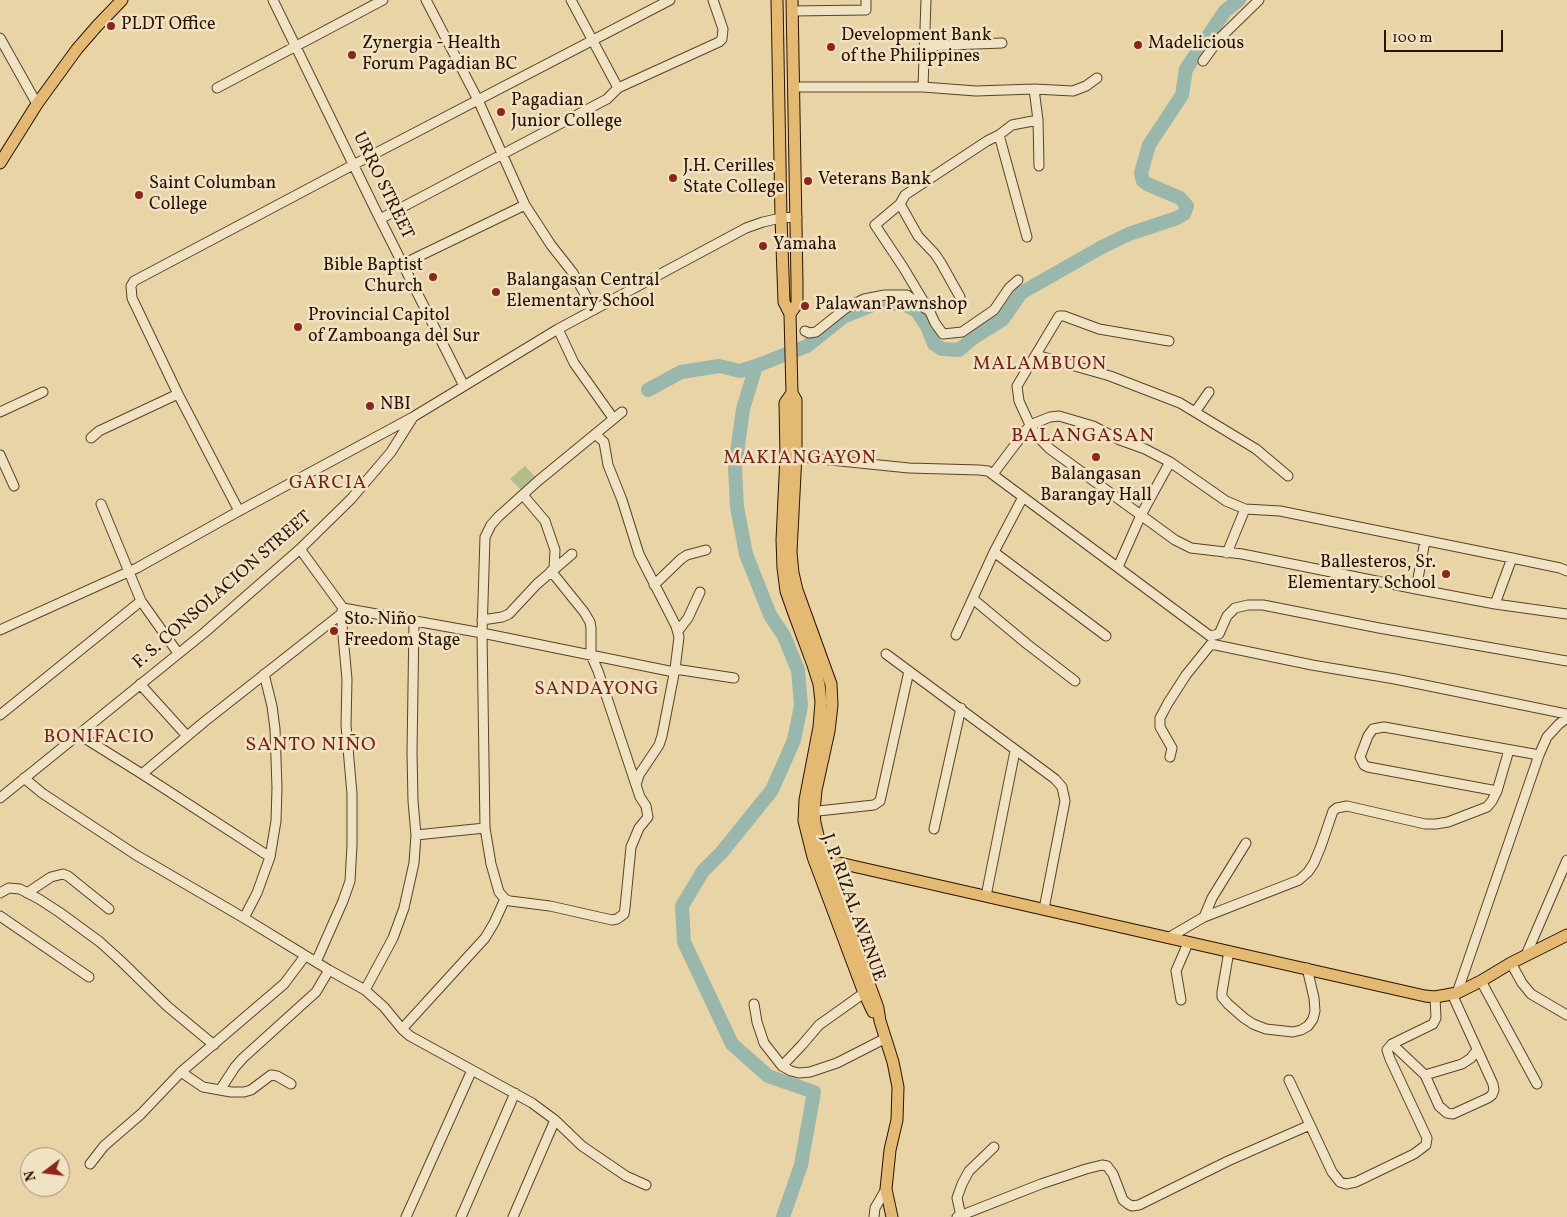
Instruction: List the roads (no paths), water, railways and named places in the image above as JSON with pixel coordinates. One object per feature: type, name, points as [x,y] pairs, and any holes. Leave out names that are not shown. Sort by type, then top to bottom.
[{"type":"main road","points":[[0,163],[37,104],[82,43],[122,0]]},
{"type":"main road","name":"J. P. RIZAL AVENUE","points":[[777,0],[784,302],[790,314],[792,376],[792,394],[785,403],[791,456],[787,541],[791,552],[797,590],[831,684],[832,705],[830,731],[809,812],[809,844],[819,859],[878,1008],[880,1021],[893,1062],[899,1102],[890,1150],[886,1189],[892,1217]]},
{"type":"main road","name":"J. P. RIZAL AVENUE","points":[[790,314],[797,304],[792,6]]},
{"type":"main road","points":[[819,859],[1425,996],[1435,997],[1455,994],[1567,935]]},
{"type":"main road","name":"J. P. RIZAL AVENUE","points":[[819,859],[864,994],[874,1014],[880,1021]]},
{"type":"street","name":"URRO STREET","points":[[273,0],[464,386]]},
{"type":"street","points":[[217,88],[383,0]]},
{"type":"street","points":[[426,0],[478,100],[525,205],[551,245],[573,273],[594,310]]},
{"type":"street","points":[[571,0],[618,88]]},
{"type":"street","points":[[239,511],[178,394],[132,298],[131,286],[134,281],[670,0]]},
{"type":"street","points":[[380,219],[608,99],[618,88],[719,42],[722,39],[723,29],[712,0]]},
{"type":"street","points":[[792,6],[866,10],[866,0]]},
{"type":"street","points":[[922,87],[926,0]]},
{"type":"street","points":[[1203,61],[1219,39],[1259,0]]},
{"type":"street","points":[[0,38],[37,104]]},
{"type":"street","points":[[924,46],[1002,43]]},
{"type":"street","points":[[793,87],[922,87],[976,91],[1034,89],[1073,91],[1086,86],[1097,78]]},
{"type":"street","points":[[1034,89],[1038,120],[1039,166]]},
{"type":"street","points":[[1018,280],[1009,288],[994,310],[962,332],[943,334],[904,267],[876,224],[900,204],[905,195],[987,141],[1012,125],[1038,120]]},
{"type":"street","points":[[999,135],[1027,237]]},
{"type":"street","points":[[900,204],[918,236],[935,254],[960,297]]},
{"type":"street","points":[[403,264],[525,205]]},
{"type":"street","name":"F. S. CONSOLACION STREET","points":[[0,798],[204,633],[300,548],[351,499],[391,452],[413,417],[558,329],[746,228],[781,218],[797,217]]},
{"type":"street","points":[[805,331],[809,334],[816,332],[846,308],[864,299],[885,295],[906,295],[930,312]]},
{"type":"street","points":[[1169,341],[1099,329],[1061,315],[1057,318],[1017,386],[1019,401],[1037,436],[1050,449],[1185,546],[1242,554],[1495,604],[1567,614]]},
{"type":"street","points":[[558,329],[574,363],[613,418]]},
{"type":"street","points":[[1036,354],[1110,376],[1161,395],[1195,412],[1256,450],[1288,476]]},
{"type":"street","points":[[0,412],[43,392]]},
{"type":"street","points":[[1195,412],[1209,392]]},
{"type":"street","points":[[91,438],[99,431],[178,394]]},
{"type":"street","points":[[523,495],[545,521],[555,550],[553,569],[590,622],[591,656],[598,671],[640,797],[646,806],[648,817],[639,828],[630,847],[625,908],[621,918],[612,920],[550,906],[505,900],[495,884],[487,849],[485,828],[482,620],[485,537],[491,525],[498,517],[538,481],[622,412]]},
{"type":"street","points":[[993,474],[1030,425],[1050,417],[1060,416],[1093,426],[1120,440],[1145,449],[1170,462],[1226,501],[1245,509],[1280,511],[1560,568],[1567,571]]},
{"type":"street","points":[[0,630],[137,568],[413,417]]},
{"type":"street","points":[[595,434],[604,442],[608,465],[622,500],[639,554],[678,631],[679,642],[662,736],[659,745],[639,775],[636,785]]},
{"type":"street","points":[[0,455],[14,486]]},
{"type":"street","points":[[791,456],[901,467],[979,470],[993,474],[1210,640],[1312,665],[1396,679],[1567,714]]},
{"type":"street","points":[[1118,568],[1141,515],[1170,462]]},
{"type":"street","points":[[956,635],[994,552],[1023,497]]},
{"type":"street","points":[[101,504],[141,601],[178,653]]},
{"type":"street","points":[[1227,553],[1245,509]]},
{"type":"street","points":[[1416,589],[1425,541]]},
{"type":"street","points":[[300,548],[342,611],[347,679],[346,726],[352,794],[350,881],[344,901],[316,962]]},
{"type":"street","points":[[654,585],[681,559],[687,555],[706,550]]},
{"type":"street","points":[[994,552],[1106,636]]},
{"type":"street","points":[[482,620],[509,614],[553,569],[572,554]]},
{"type":"street","points":[[1495,604],[1512,558]]},
{"type":"street","points":[[678,631],[688,618],[700,592]]},
{"type":"street","points":[[973,599],[1075,681]]},
{"type":"street","points":[[0,715],[141,601]]},
{"type":"street","points":[[1170,757],[1172,748],[1160,727],[1160,718],[1210,640],[1218,634],[1235,608],[1248,605],[1263,605],[1389,630],[1567,661]]},
{"type":"street","points":[[142,774],[342,611],[482,633],[674,671],[734,678]]},
{"type":"street","points":[[365,990],[393,938],[404,908],[414,863],[416,835],[412,801],[412,753],[414,621]]},
{"type":"street","points":[[886,654],[961,708],[1062,787],[1065,801],[1044,909]]},
{"type":"street","points":[[809,812],[874,805],[880,801],[908,671]]},
{"type":"street","points":[[244,918],[257,893],[270,856],[276,821],[278,788],[274,721],[264,674]]},
{"type":"street","points":[[140,684],[187,736]]},
{"type":"street","points":[[934,829],[961,708]]},
{"type":"street","points":[[1392,1044],[1425,1075],[1439,1106],[1447,1113],[1453,1114],[1492,1095],[1494,1090],[1493,1084],[1477,1050],[1455,994],[1539,755],[1547,737],[1567,718]]},
{"type":"street","points":[[1559,724],[1567,731]]},
{"type":"street","points":[[1497,791],[1368,767],[1364,765],[1360,757],[1368,736],[1373,729],[1384,727],[1539,755]]},
{"type":"street","points":[[78,734],[270,856]]},
{"type":"street","points":[[1168,938],[1204,917],[1299,880],[1314,863],[1322,846],[1333,811],[1336,808],[1347,806],[1425,824],[1436,824],[1448,822],[1487,807],[1497,791],[1509,750]]},
{"type":"street","points":[[986,896],[1015,751]]},
{"type":"street","points":[[24,778],[42,793],[136,855],[365,990],[384,1007],[402,1030],[410,1036],[532,1103],[555,1120],[582,1146],[626,1176],[646,1185]]},
{"type":"street","points":[[416,835],[485,828]]},
{"type":"street","points":[[1204,917],[1212,898],[1246,842]]},
{"type":"street","points":[[1526,955],[1567,860]]},
{"type":"street","points":[[27,893],[52,877],[63,874],[109,908]]},
{"type":"street","points":[[0,893],[6,889],[14,888],[27,893],[59,912],[100,942],[161,1001],[214,1045]]},
{"type":"street","points":[[402,1030],[485,938],[505,900]]},
{"type":"street","points":[[0,916],[89,977]]},
{"type":"street","points":[[1181,1000],[1176,971],[1188,943]]},
{"type":"street","points":[[1229,951],[1222,997],[1244,1018],[1266,1029],[1293,1032],[1308,1026],[1314,1019],[1314,998],[1306,968]]},
{"type":"street","points":[[90,1164],[104,1146],[140,1114],[181,1072],[284,984],[305,956]]},
{"type":"street","points":[[1511,963],[1522,984],[1530,994],[1567,1015]]},
{"type":"street","points":[[220,1090],[243,1058],[316,992],[329,970]]},
{"type":"street","points":[[1481,981],[1537,1084]]},
{"type":"street","points":[[782,1066],[819,1025],[864,994]]},
{"type":"street","points":[[1289,1080],[1336,1179],[1346,1184],[1356,1182],[1414,1154],[1424,1147],[1427,1142],[1425,1132],[1388,1054],[1388,1050],[1392,1044],[1433,1024],[1436,1018],[1435,997]]},
{"type":"street","points":[[754,1004],[764,1043],[782,1066],[791,1071],[799,1073],[810,1072],[837,1063],[886,1038]]},
{"type":"street","points":[[1425,1075],[1462,1064],[1472,1058],[1477,1050]]},
{"type":"street","points":[[406,1217],[472,1070]]},
{"type":"street","points":[[181,1072],[203,1087],[238,1092],[251,1090],[271,1075],[277,1076],[291,1084]]},
{"type":"street","points":[[461,1217],[515,1093]]},
{"type":"street","points":[[513,1217],[555,1120]]},
{"type":"street","points":[[994,1147],[969,1171],[962,1184],[957,1198],[959,1216],[1041,1184],[1102,1165],[1107,1166],[1113,1174],[1123,1200],[1132,1206],[1139,1205],[1228,1161],[1310,1125]]},
{"type":"street","points":[[874,1217],[875,1208],[886,1189]]},
{"type":"waterway","points":[[648,390],[681,372],[719,366],[740,371],[756,366],[807,346],[843,317],[875,304],[904,304],[917,311],[927,326],[934,344],[942,349],[959,350],[973,338],[1003,319],[1021,293],[1102,247],[1129,234],[1184,214],[1187,206],[1180,198],[1147,184],[1143,181],[1141,173],[1149,145],[1182,95],[1186,69],[1225,11],[1239,0]]},
{"type":"waterway","points":[[756,366],[743,409],[735,468],[737,507],[746,554],[770,615],[784,636],[798,670],[801,706],[794,740],[772,790],[722,852],[703,871],[682,906],[684,942],[732,1044],[768,1076],[814,1092],[801,1165],[783,1217]]},
{"type":"place","name":"PLDT Office","points":[[111,26]]},
{"type":"place","name":"Madelicious","points":[[1138,45]]},
{"type":"place","name":"Development Bank of the Philippines","points":[[831,47]]},
{"type":"place","name":"Zynergia - Health Forum Pagadian BC","points":[[352,55]]},
{"type":"place","name":"Pagadian Junior College","points":[[501,112]]},
{"type":"place","name":"J.H. Cerilles State College","points":[[673,178]]},
{"type":"place","name":"Veterans Bank","points":[[808,181]]},
{"type":"place","name":"Saint Columban College","points":[[139,195]]},
{"type":"place","name":"Yamaha","points":[[763,246]]},
{"type":"place","name":"Bible Baptist Church","points":[[433,277]]},
{"type":"place","name":"Balangasan Central Elementary School","points":[[496,292]]},
{"type":"place","name":"Palawan Pawnshop","points":[[805,306]]},
{"type":"place","name":"Provincial Capitol of Zamboanga del Sur","points":[[298,327]]},
{"type":"place","name":"NBI","points":[[370,406]]},
{"type":"place","name":"Balangasan Barangay Hall","points":[[1096,457]]},
{"type":"place","name":"Ballesteros, Sr. Elementary School","points":[[1446,574]]},
{"type":"place","name":"Sto. Niño Freedom Stage","points":[[334,631]]},
{"type":"district","name":"MALAMBUON","points":[[1040,366]]},
{"type":"district","name":"BALANGASAN","points":[[1083,437]]},
{"type":"district","name":"MAKIANGAYON","points":[[800,460]]},
{"type":"district","name":"GARCIA","points":[[328,485]]},
{"type":"district","name":"SANDAYONG","points":[[597,691]]},
{"type":"district","name":"BONIFACIO","points":[[99,739]]},
{"type":"district","name":"SANTO NIÑO","points":[[311,746]]}]
